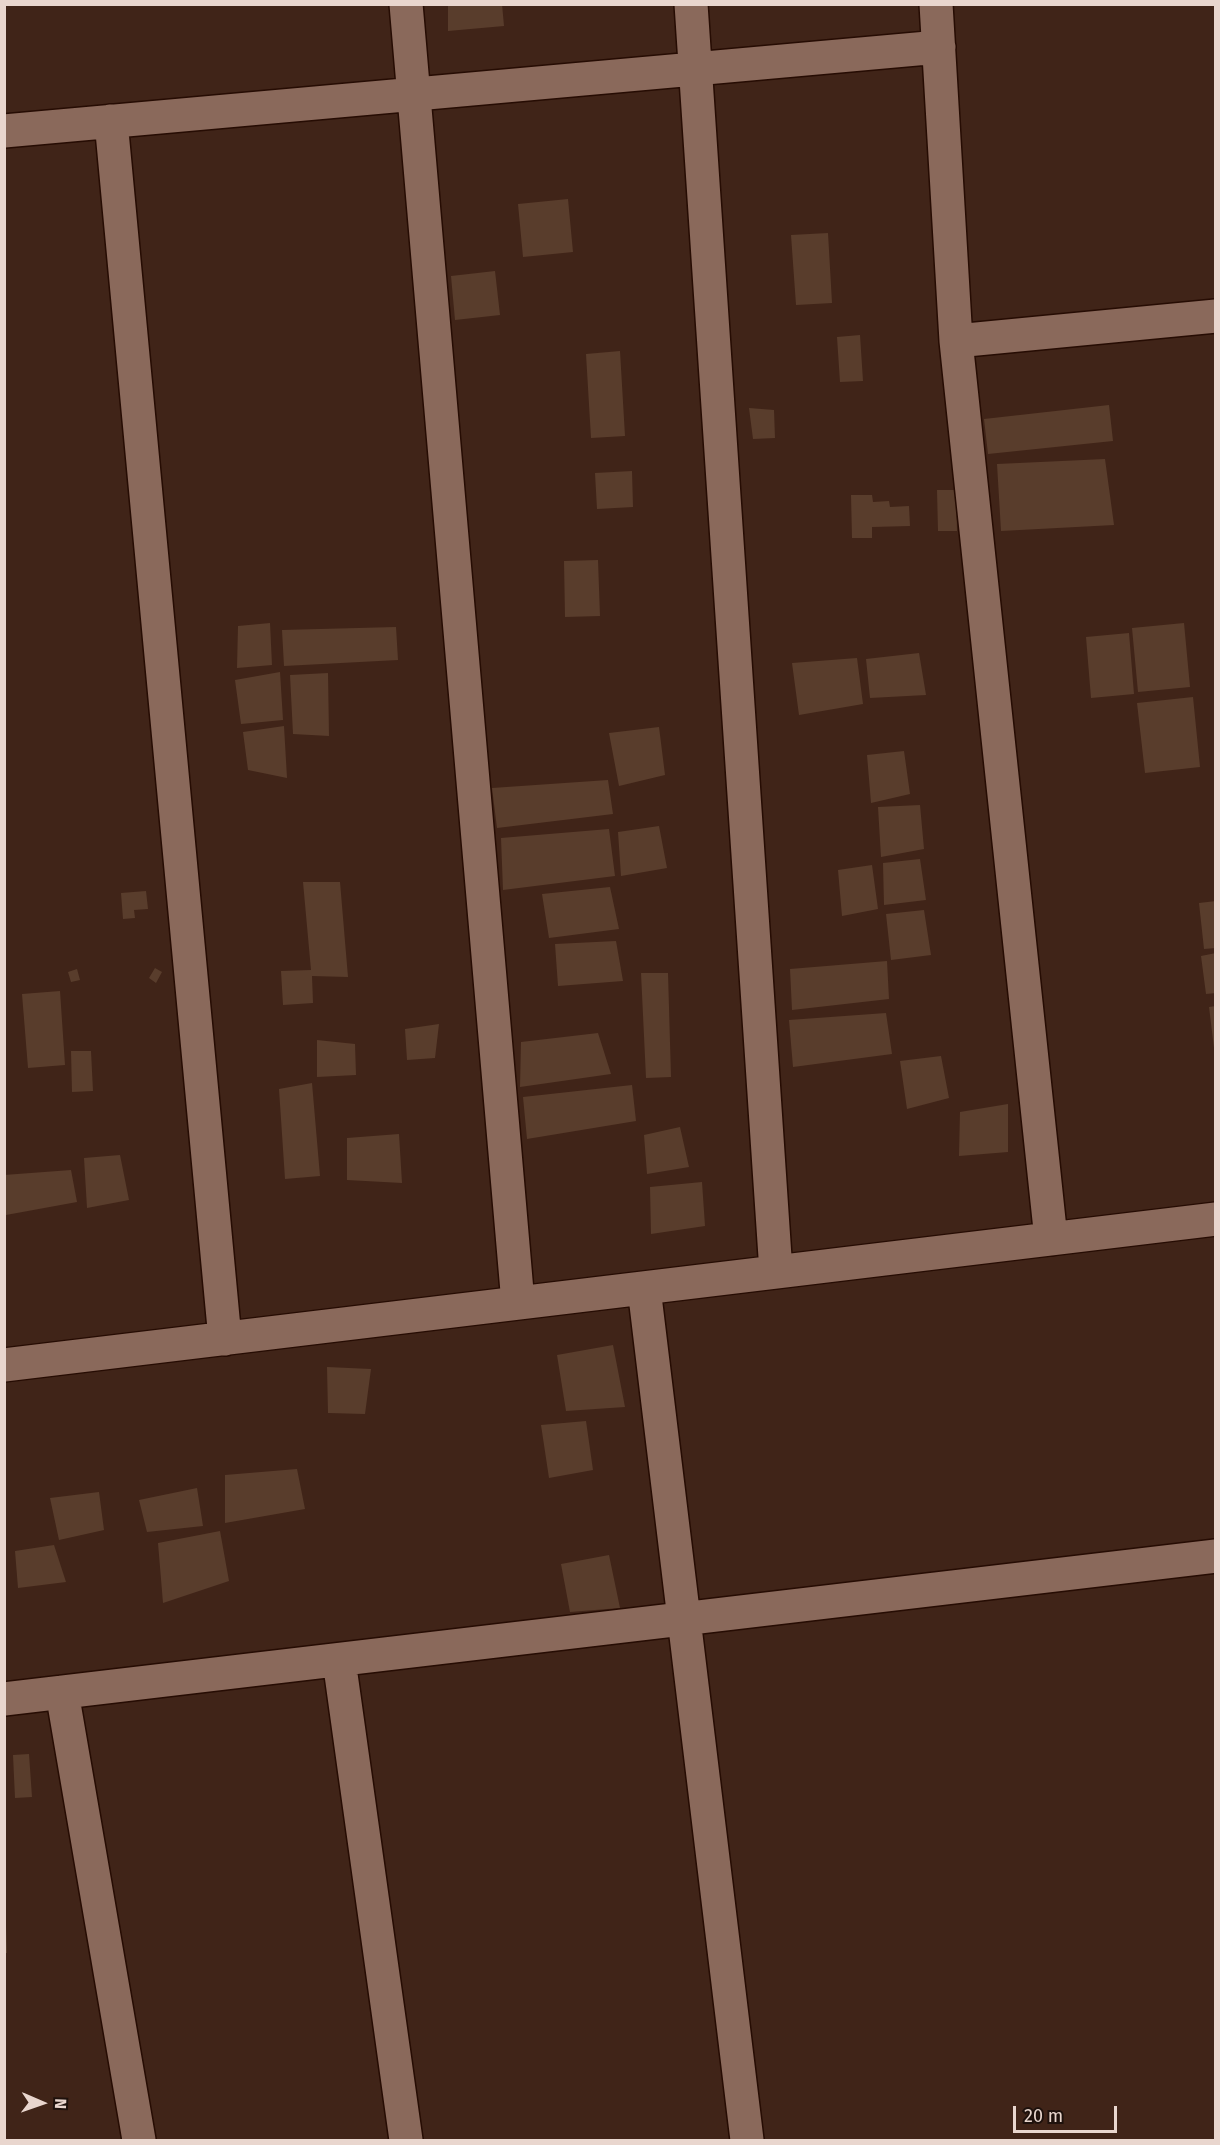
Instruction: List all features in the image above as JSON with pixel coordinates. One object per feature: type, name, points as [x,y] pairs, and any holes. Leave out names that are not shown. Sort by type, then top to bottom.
[{"type":"street","points":[[406,4],[518,1303]]},
{"type":"street","points":[[691,4],[776,1272]]},
{"type":"street","points":[[936,4],[956,341],[1051,1239]]},
{"type":"street","points":[[4,131],[939,47]]},
{"type":"street","points":[[111,121],[225,1339]]},
{"type":"street","points":[[956,341],[1215,316]]},
{"type":"street","points":[[4,1365],[1215,1219]]},
{"type":"street","points":[[644,1288],[747,2140]]},
{"type":"street","points":[[4,1699],[1215,1556]]},
{"type":"street","points":[[339,1660],[406,2140]]},
{"type":"street","points":[[62,1692],[139,2140]]},
{"type":"building","points":[[448,4],[502,4],[504,26],[448,31]]},
{"type":"building","points":[[568,199],[573,252],[523,257],[518,204]]},
{"type":"building","points":[[828,233],[832,303],[796,305],[791,235]]},
{"type":"building","points":[[495,271],[500,315],[455,320],[451,276]]},
{"type":"building","points":[[860,335],[863,381],[840,382],[837,337]]},
{"type":"building","points":[[620,351],[625,436],[591,438],[586,354]]},
{"type":"building","points":[[1109,405],[1113,441],[988,454],[984,419]]},
{"type":"building","points":[[749,408],[774,410],[775,438],[753,439]]},
{"type":"building","points":[[1105,459],[1114,525],[1001,531],[997,464]]},
{"type":"building","points":[[632,471],[633,507],[597,509],[595,473]]},
{"type":"building","points":[[937,490],[956,490],[957,531],[938,531]]},
{"type":"building","points":[[851,495],[872,495],[873,502],[889,501],[890,507],[909,506],[910,526],[872,527],[872,538],[852,538]]},
{"type":"building","points":[[598,560],[600,616],[565,617],[564,561]]},
{"type":"building","points":[[270,623],[272,665],[237,668],[238,626]]},
{"type":"building","points":[[1184,623],[1190,687],[1138,692],[1132,628]]},
{"type":"building","points":[[396,627],[398,660],[284,666],[282,630]]},
{"type":"building","points":[[1129,633],[1134,694],[1091,698],[1086,637]]},
{"type":"building","points":[[919,653],[926,695],[870,698],[866,659]]},
{"type":"building","points":[[857,658],[863,704],[799,715],[792,663]]},
{"type":"building","points":[[280,672],[283,720],[241,724],[235,680]]},
{"type":"building","points":[[328,673],[329,736],[293,734],[290,675]]},
{"type":"building","points":[[1193,697],[1200,767],[1145,773],[1137,703]]},
{"type":"building","points":[[284,726],[287,778],[248,770],[243,732]]},
{"type":"building","points":[[659,727],[665,775],[619,786],[609,733]]},
{"type":"building","points":[[904,751],[910,794],[871,803],[867,755]]},
{"type":"building","points":[[608,780],[613,814],[497,828],[492,788]]},
{"type":"building","points":[[920,805],[924,849],[881,857],[878,807]]},
{"type":"building","points":[[659,826],[667,868],[621,876],[618,832]]},
{"type":"building","points":[[609,829],[615,876],[503,890],[501,838]]},
{"type":"building","points":[[920,859],[926,900],[884,905],[883,863]]},
{"type":"building","points":[[872,865],[878,909],[842,916],[838,870]]},
{"type":"building","points":[[303,882],[340,882],[348,977],[312,976],[313,1003],[283,1005],[281,971],[311,970]]},
{"type":"building","points":[[610,887],[619,929],[549,938],[542,894]]},
{"type":"building","points":[[146,891],[148,909],[134,910],[135,918],[123,919],[121,893]]},
{"type":"building","points":[[1216,901],[1216,948],[1204,949],[1199,903]]},
{"type":"building","points":[[924,910],[931,955],[891,960],[886,914]]},
{"type":"building","points":[[616,941],[623,981],[558,986],[555,944]]},
{"type":"building","points":[[1216,953],[1216,993],[1206,994],[1201,956]]},
{"type":"building","points":[[887,961],[889,999],[792,1010],[790,969]]},
{"type":"building","points":[[155,968],[162,972],[156,983],[149,978]]},
{"type":"building","points":[[77,969],[80,980],[71,982],[68,972]]},
{"type":"building","points":[[641,973],[668,973],[671,1077],[646,1078]]},
{"type":"building","points":[[60,991],[65,1065],[28,1068],[22,994]]},
{"type":"building","points":[[1216,1006],[1216,1048],[1214,1048],[1209,1007]]},
{"type":"building","points":[[886,1013],[892,1054],[793,1067],[789,1020]]},
{"type":"building","points":[[439,1024],[435,1058],[407,1060],[405,1029]]},
{"type":"building","points":[[598,1033],[611,1074],[520,1087],[521,1042]]},
{"type":"building","points":[[317,1040],[355,1044],[356,1075],[317,1077]]},
{"type":"building","points":[[71,1051],[91,1051],[93,1091],[72,1092]]},
{"type":"building","points":[[941,1056],[949,1098],[907,1109],[900,1061]]},
{"type":"building","points":[[312,1083],[320,1176],[285,1179],[279,1089]]},
{"type":"building","points":[[632,1085],[636,1121],[527,1139],[523,1097]]},
{"type":"building","points":[[1008,1104],[1008,1152],[959,1156],[960,1112]]},
{"type":"building","points":[[680,1127],[689,1167],[647,1174],[644,1135]]},
{"type":"building","points":[[399,1134],[402,1183],[347,1180],[347,1138]]},
{"type":"building","points":[[120,1155],[129,1200],[87,1208],[84,1158]]},
{"type":"building","points":[[71,1170],[77,1202],[6,1215],[4,1175]]},
{"type":"building","points":[[702,1182],[705,1226],[651,1234],[650,1187]]},
{"type":"building","points":[[613,1345],[625,1407],[566,1411],[557,1355]]},
{"type":"building","points":[[327,1367],[371,1369],[365,1414],[328,1413]]},
{"type":"building","points":[[586,1421],[593,1470],[549,1478],[541,1425]]},
{"type":"building","points":[[297,1469],[305,1509],[225,1523],[225,1475]]},
{"type":"building","points":[[197,1488],[203,1526],[147,1532],[139,1500]]},
{"type":"building","points":[[99,1492],[104,1530],[59,1540],[50,1498]]},
{"type":"building","points":[[220,1531],[229,1581],[163,1603],[158,1543]]},
{"type":"building","points":[[54,1545],[66,1582],[18,1588],[15,1551]]},
{"type":"building","points":[[609,1555],[620,1608],[570,1612],[561,1564]]},
{"type":"building","points":[[29,1754],[32,1797],[15,1798],[13,1755]]},
{"type":"building","points":[[4,1925],[6,1925],[7,1953],[4,1953]]}]
